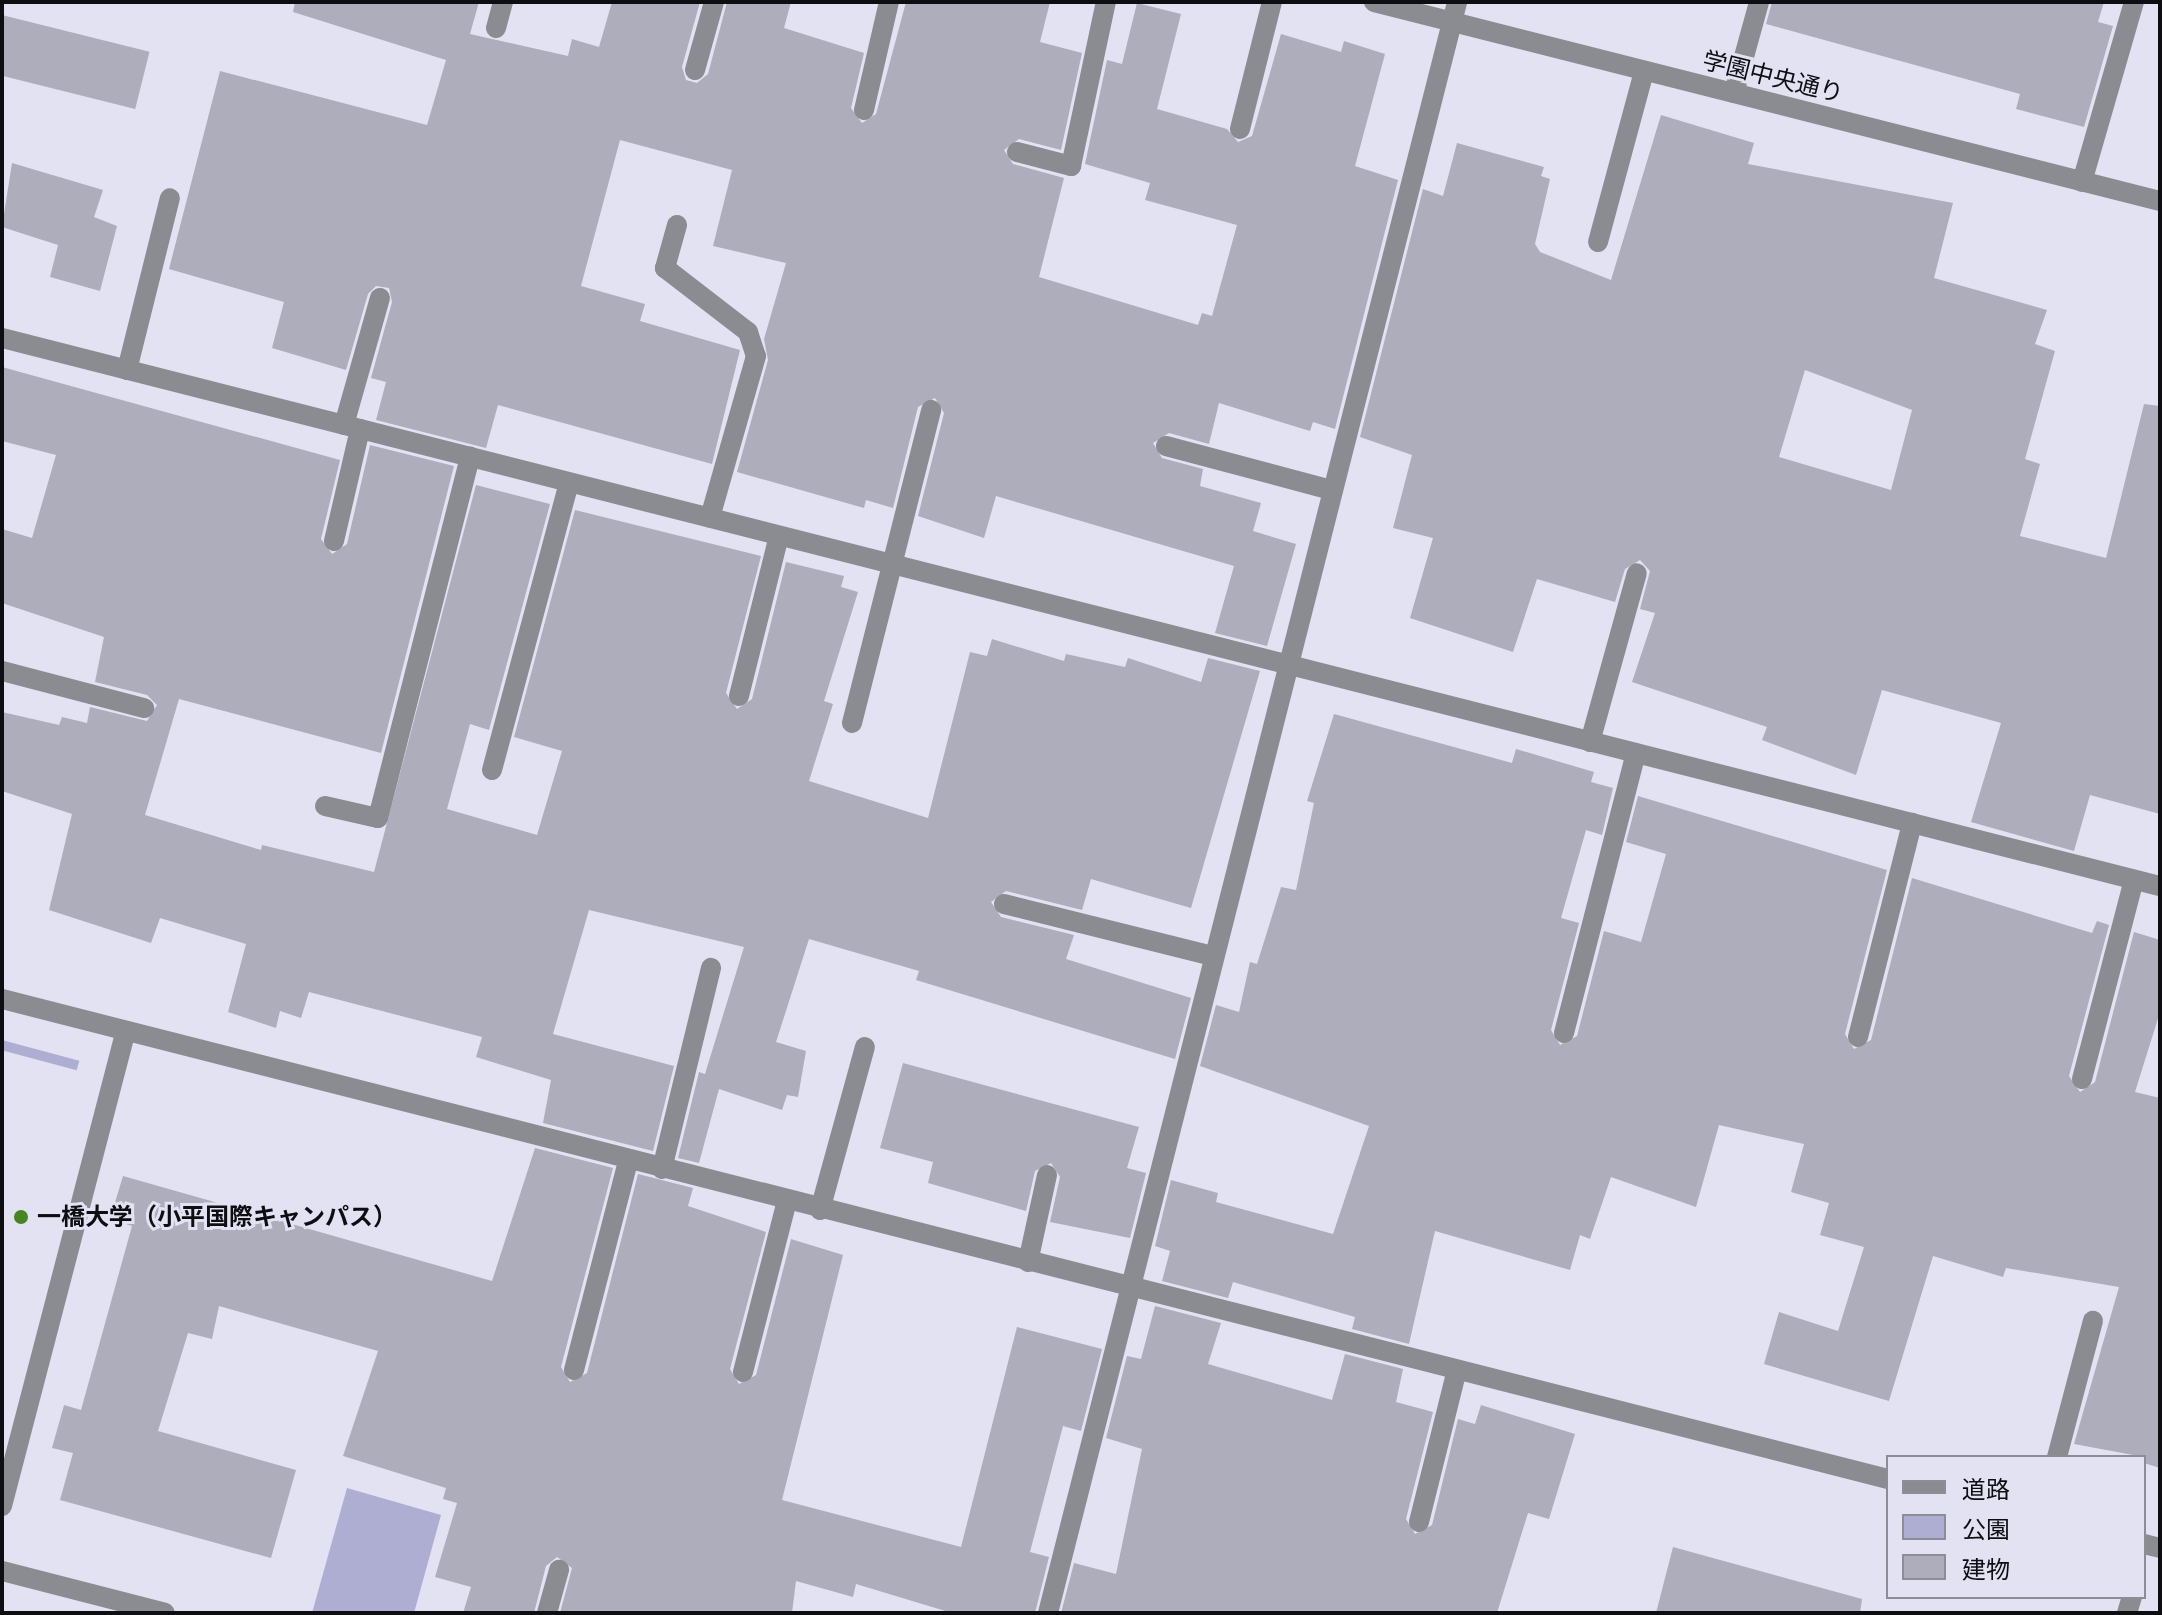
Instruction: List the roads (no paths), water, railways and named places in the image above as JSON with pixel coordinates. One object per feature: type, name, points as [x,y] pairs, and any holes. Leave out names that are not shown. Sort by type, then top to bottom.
[{"type":"street","points":[[496,28],[503,2]]},
{"type":"street","points":[[695,70],[714,2]]},
{"type":"street","points":[[864,110],[889,2]]},
{"type":"street","points":[[1017,152],[1071,166],[1106,2]]},
{"type":"street","points":[[1240,129],[1272,2]]},
{"type":"street","name":"学園中央通り","points":[[1374,2],[1455,12],[1644,71],[2160,201]]},
{"type":"street","points":[[1734,93],[1759,2]]},
{"type":"street","points":[[2082,182],[2134,2]]},
{"type":"street","points":[[1048,1613],[1286,665],[1455,12]]},
{"type":"street","points":[[1598,242],[1644,71]]},
{"type":"street","points":[[127,370],[170,198]]},
{"type":"street","points":[[677,225],[665,268],[748,332],[756,356],[710,518]]},
{"type":"street","points":[[334,541],[352,427],[380,298]]},
{"type":"street","points":[[2,338],[2160,886]]},
{"type":"street","points":[[852,723],[931,410]]},
{"type":"street","points":[[1166,446],[1331,490]]},
{"type":"street","points":[[325,806],[378,818],[470,457]]},
{"type":"street","points":[[492,770],[569,483]]},
{"type":"street","points":[[739,696],[779,536]]},
{"type":"street","points":[[1590,742],[1637,573]]},
{"type":"street","points":[[2,671],[144,708]]},
{"type":"street","points":[[1564,1033],[1636,753]]},
{"type":"street","points":[[1858,1037],[1912,823]]},
{"type":"street","points":[[2082,1079],[2134,880]]},
{"type":"street","points":[[1004,904],[1213,956]]},
{"type":"street","points":[[662,1169],[711,968]]},
{"type":"street","points":[[2,999],[820,1210],[1886,1478]]},
{"type":"street","points":[[2,1506],[126,1031]]},
{"type":"street","points":[[820,1210],[865,1047]]},
{"type":"street","points":[[574,1370],[628,1161]]},
{"type":"street","points":[[1028,1262],[1047,1175]]},
{"type":"street","points":[[743,1372],[787,1201]]},
{"type":"street","points":[[2058,1455],[2093,1321]]},
{"type":"street","points":[[1419,1522],[1457,1370]]},
{"type":"street","points":[[547,1613],[559,1570]]},
{"type":"street","points":[[2,1571],[165,1613]]},
{"type":"place","name":"一橋大学（小平国際キャンパス）","points":[[21,1217]]}]
